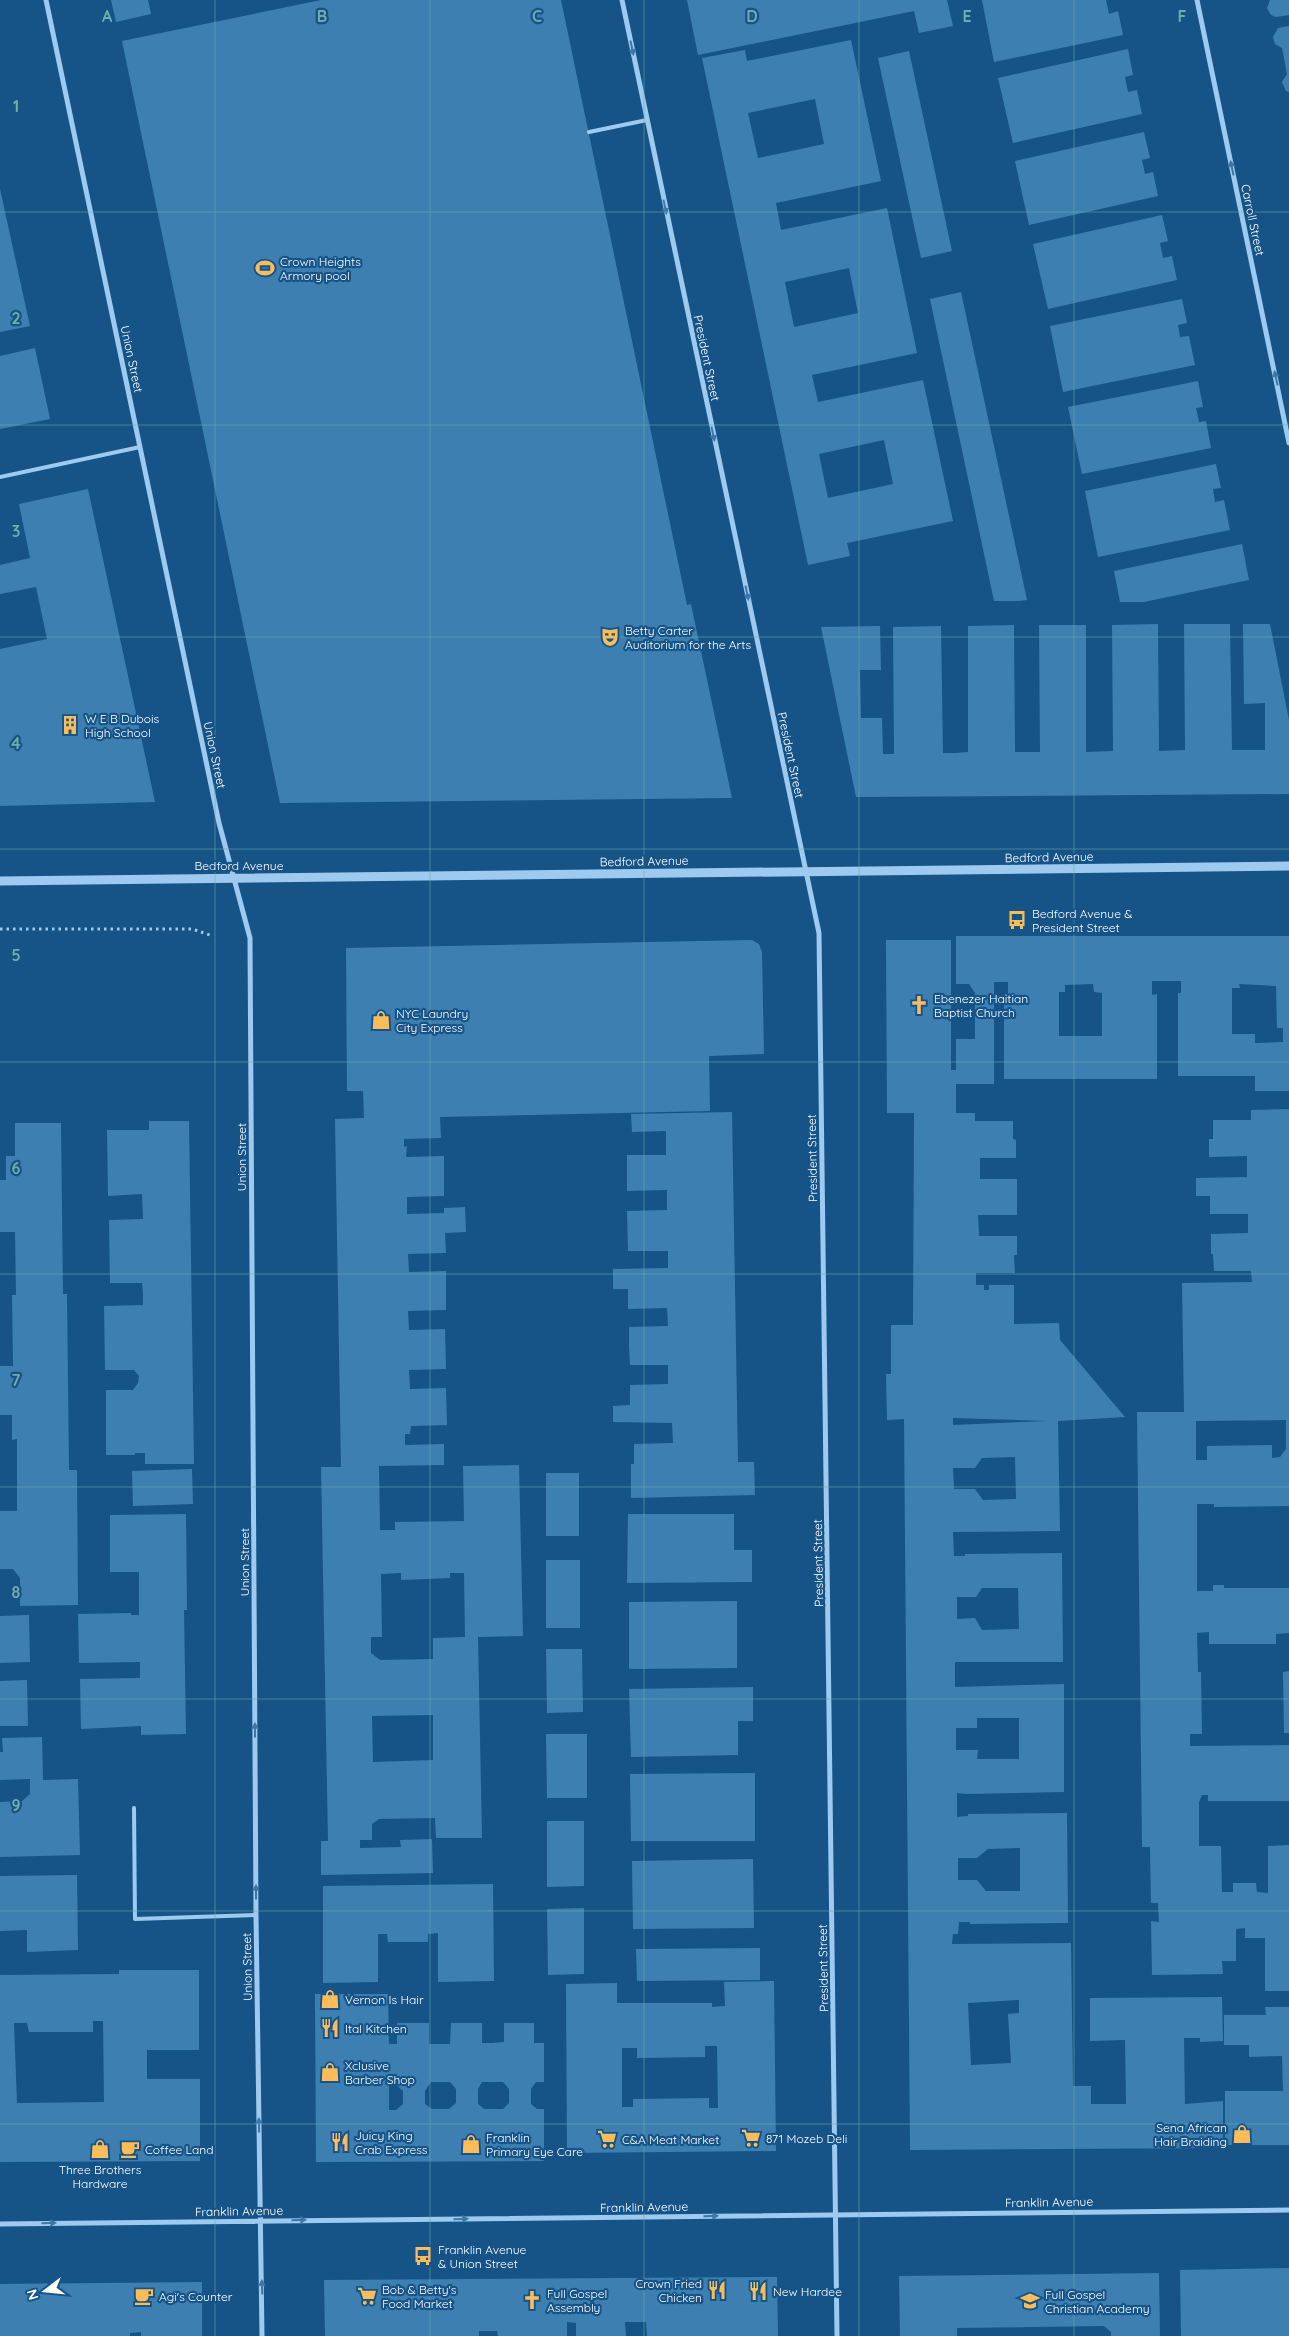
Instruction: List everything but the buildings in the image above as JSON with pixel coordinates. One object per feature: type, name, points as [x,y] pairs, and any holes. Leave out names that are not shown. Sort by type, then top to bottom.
[{"type":"street","name":"Union Street","points":[[46,0],[217,813],[250,938],[256,1914],[262,2336]]},
{"type":"street","name":"President Street","points":[[622,0],[819,933],[836,2336]]},
{"type":"street","name":"Carroll Street","points":[[1198,0],[1289,443]]},
{"type":"street","name":"Bedford Avenue","points":[[0,881],[1289,866]]},
{"type":"street","name":"Franklin Avenue","points":[[0,2224],[1289,2210]]},
{"type":"lane","points":[[589,132],[647,120]]},
{"type":"lane","points":[[0,477],[140,447]]},
{"type":"lane","points":[[134,1808],[135,1919],[256,1914]]},
{"type":"path","points":[[0,929],[192,929],[210,936]]},
{"type":"place","name":"Crown Heights Armory pool","points":[[265,268]]},
{"type":"place","name":"Betty Carter Auditorium for the Arts","points":[[610,637]]},
{"type":"place","name":"W E B Dubois High School","points":[[70,725]]},
{"type":"place","name":"Bedford Avenue & President Street","points":[[1017,920]]},
{"type":"place","name":"Ebenezer Haitian Baptist Church","points":[[919,1005]]},
{"type":"place","name":"NYC Laundry City Express","points":[[381,1020]]},
{"type":"place","name":"Vernon Is Hair","points":[[330,1999]]},
{"type":"place","name":"Ital Kitchen","points":[[330,2028]]},
{"type":"place","name":"Xclusive Barber Shop","points":[[330,2072]]},
{"type":"place","name":"Sena African Hair Braiding","points":[[1242,2134]]},
{"type":"place","name":"871 Mozeb Deli","points":[[751,2138]]},
{"type":"place","name":"C&A Meat Market","points":[[607,2139]]},
{"type":"place","name":"Juicy King Crab Express","points":[[340,2142]]},
{"type":"place","name":"Franklin Primary Eye Care","points":[[471,2144]]},
{"type":"place","name":"Three Brothers Hardware","points":[[100,2149]]},
{"type":"place","name":"Coffee Land","points":[[130,2149]]},
{"type":"place","name":"Franklin Avenue & Union Street","points":[[423,2256]]},
{"type":"place","name":"Crown Fried Chicken","points":[[717,2290]]},
{"type":"place","name":"New Hardee","points":[[758,2291]]},
{"type":"place","name":"Agi's Counter","points":[[144,2296]]},
{"type":"place","name":"Bob & Betty's Food Market","points":[[367,2296]]},
{"type":"place","name":"Full Gospel Assembly","points":[[532,2300]]},
{"type":"place","name":"Full Gospel Christian Academy","points":[[1030,2301]]}]
